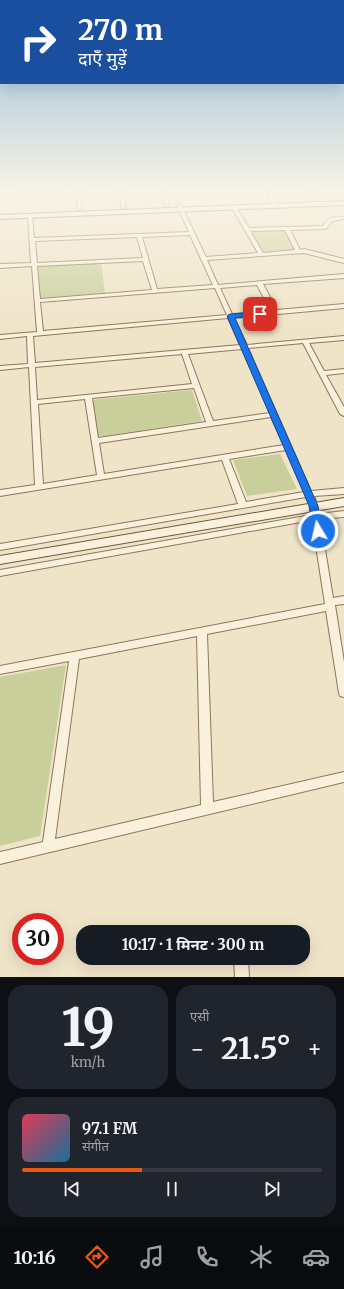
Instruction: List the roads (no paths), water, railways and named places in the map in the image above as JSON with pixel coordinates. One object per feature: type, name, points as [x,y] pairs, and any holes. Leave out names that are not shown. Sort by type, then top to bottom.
[{"type":"street","points":[[40,333],[32,240],[96,238]]},
{"type":"street","points":[[139,238],[155,291]]},
{"type":"street","points":[[194,238],[244,346],[309,494],[314,512],[344,693]]},
{"type":"street","points":[[251,238],[261,254]]},
{"type":"street","points":[[291,238],[298,252]]},
{"type":"street","points":[[204,259],[298,252],[321,254],[342,259]]},
{"type":"street","points":[[0,266],[146,259]]},
{"type":"street","points":[[37,301],[344,276]]},
{"type":"street","points":[[260,283],[275,312]]},
{"type":"street","points":[[0,337],[344,306]]},
{"type":"street","points":[[30,334],[39,487]]},
{"type":"street","points":[[0,368],[344,338]]},
{"type":"street","points":[[305,341],[344,414]]},
{"type":"street","points":[[184,352],[210,424]]},
{"type":"street","points":[[322,373],[344,371]]},
{"type":"street","points":[[34,402],[196,386]]},
{"type":"street","points":[[88,397],[101,477]]},
{"type":"street","points":[[95,441],[274,414]]},
{"type":"street","points":[[0,493],[288,448]]},
{"type":"street","points":[[225,458],[243,506]]},
{"type":"street","points":[[0,547],[309,494],[344,491]]},
{"type":"street","points":[[0,573],[314,512],[344,502]]},
{"type":"street","points":[[0,560],[314,512],[344,514]]},
{"type":"street","points":[[0,670],[202,631],[344,600]]},
{"type":"street","points":[[202,631],[207,810]]},
{"type":"street","points":[[48,847],[74,655]]},
{"type":"street","points":[[0,858],[344,777]]},
{"type":"street","points":[[241,965],[242,977]]}]
